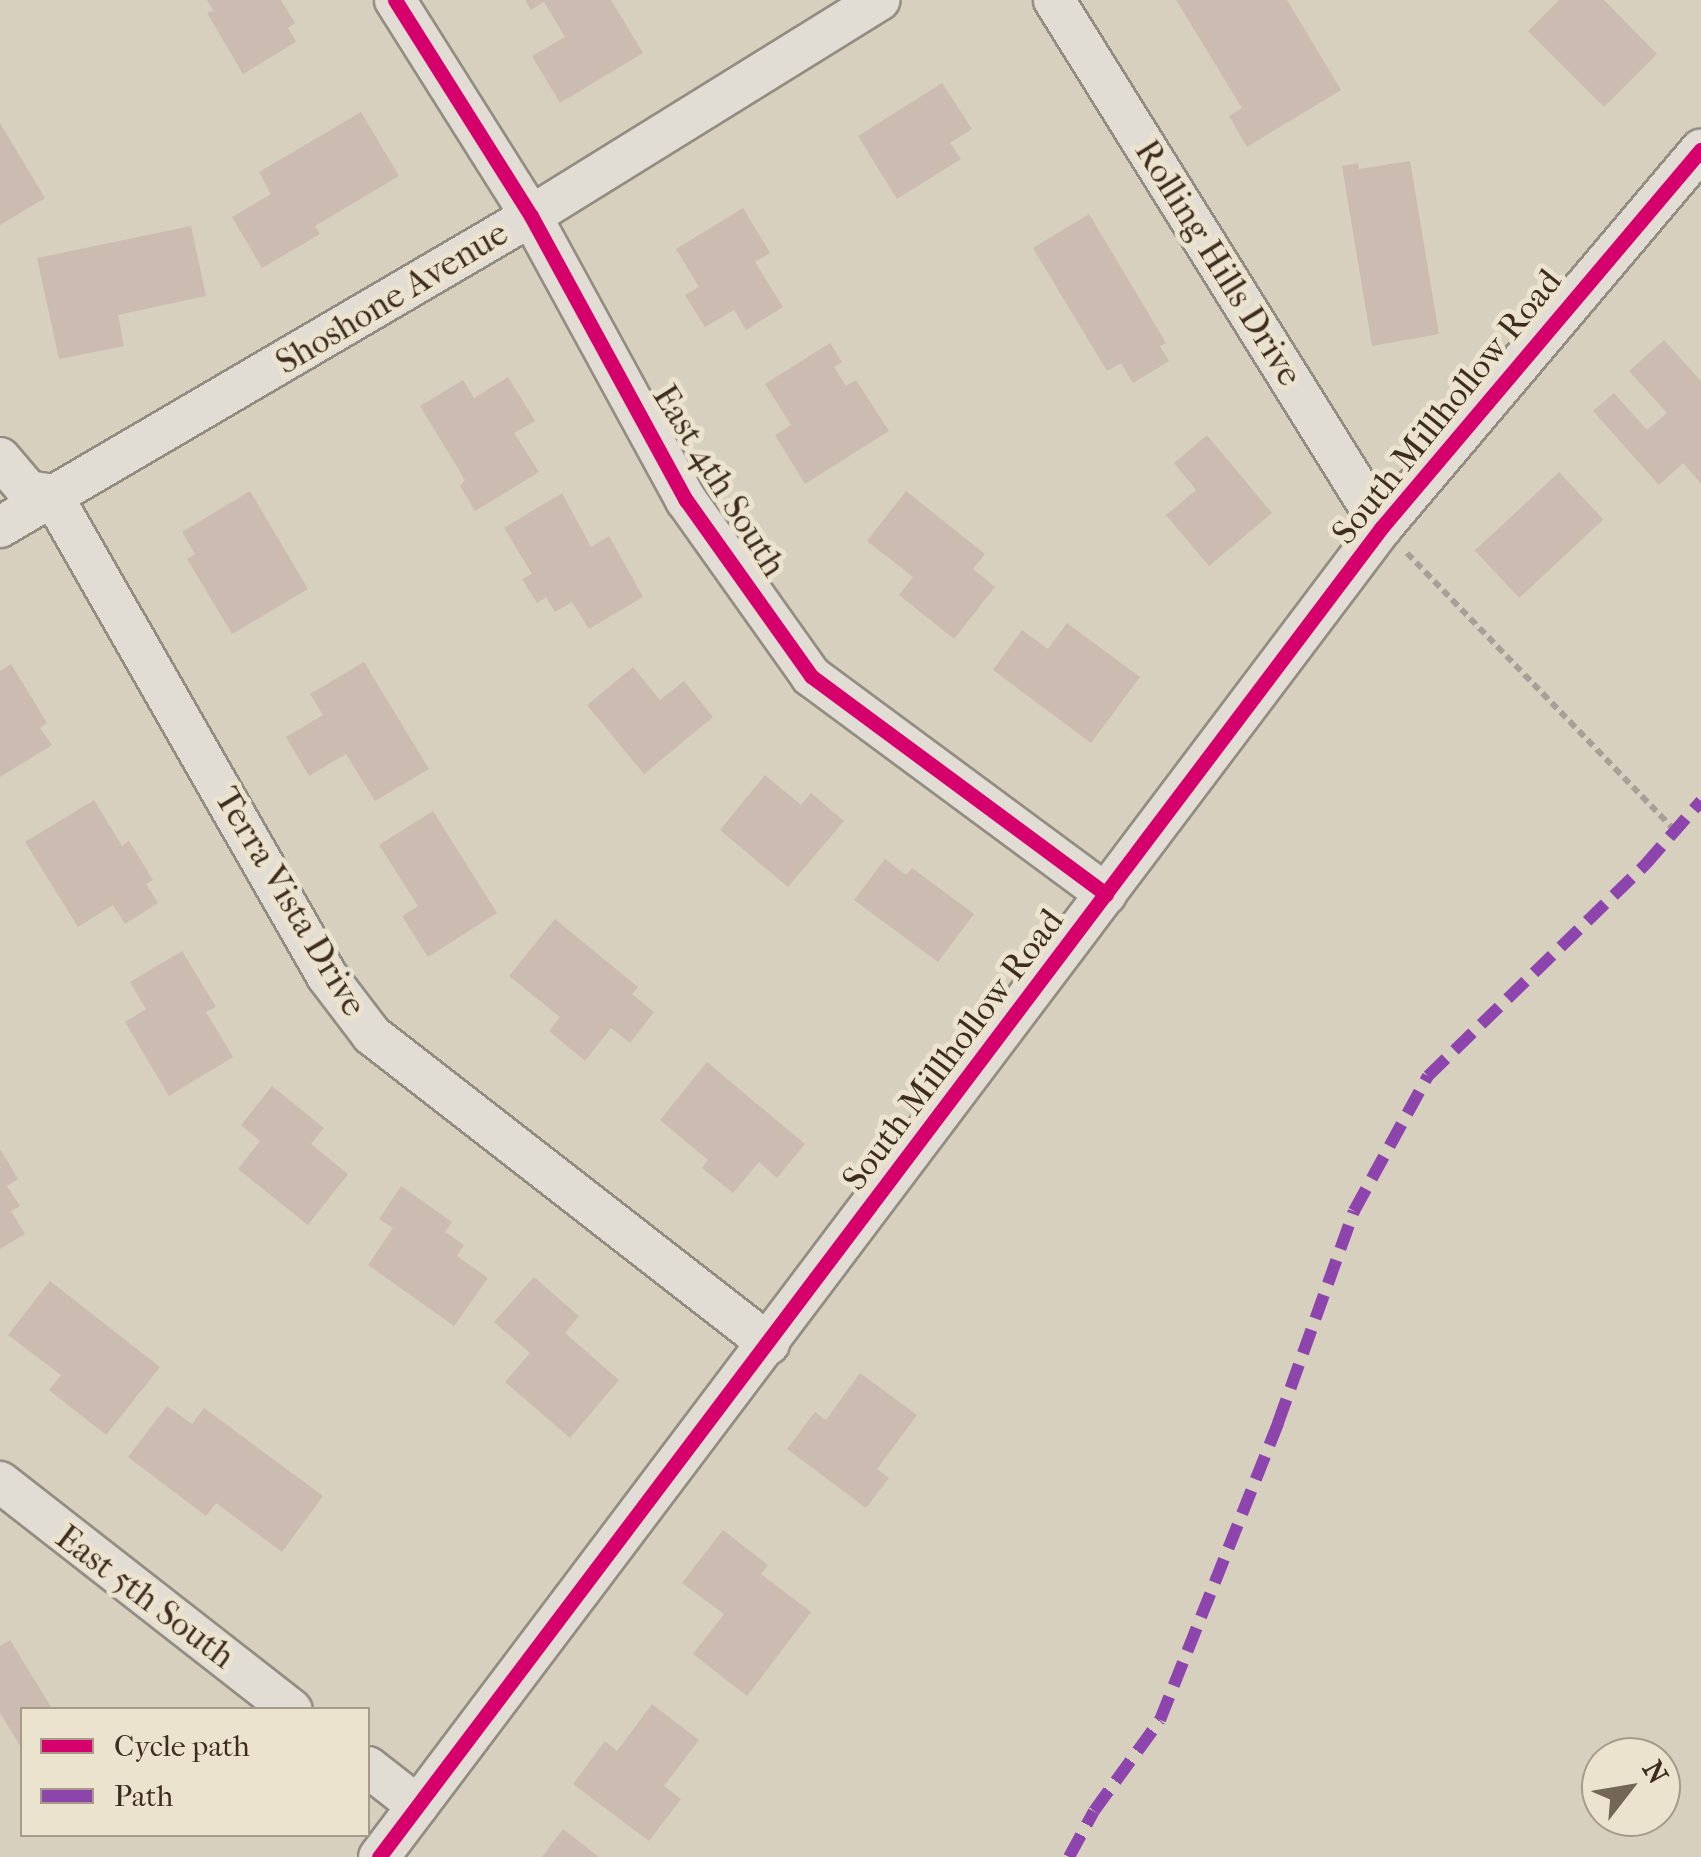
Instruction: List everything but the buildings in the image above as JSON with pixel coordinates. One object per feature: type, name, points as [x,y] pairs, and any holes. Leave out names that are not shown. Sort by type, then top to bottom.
[{"type":"street","name":"East 4th South","points":[[396,0],[531,216],[686,500],[812,676],[1106,894]]},
{"type":"street","name":"Shoshone Avenue","points":[[0,527],[531,216],[880,0]]},
{"type":"street","name":"Rolling Hills Drive","points":[[1054,0],[1382,527]]},
{"type":"street","name":"South Millhollow Road","points":[[380,1857],[1382,527],[1701,150]]},
{"type":"street","points":[[0,458],[28,491],[52,495]]},
{"type":"street","name":"Terra Vista Drive","points":[[52,495],[327,976],[372,1035],[769,1344]]},
{"type":"street","name":"East 5th South","points":[[0,1482],[288,1707]]},
{"type":"street","points":[[370,1769],[418,1806]]},
{"type":"path","points":[[1382,527],[1675,831]]},
{"type":"marked path","points":[[1069,1857],[1094,1811],[1160,1720],[1278,1423],[1354,1211],[1428,1076],[1645,865],[1701,801]]},
{"type":"cycle path","points":[[395,0],[531,216],[686,500],[811,676],[1106,894]]},
{"type":"cycle path","points":[[379,1857],[1382,527],[1701,150]]}]
